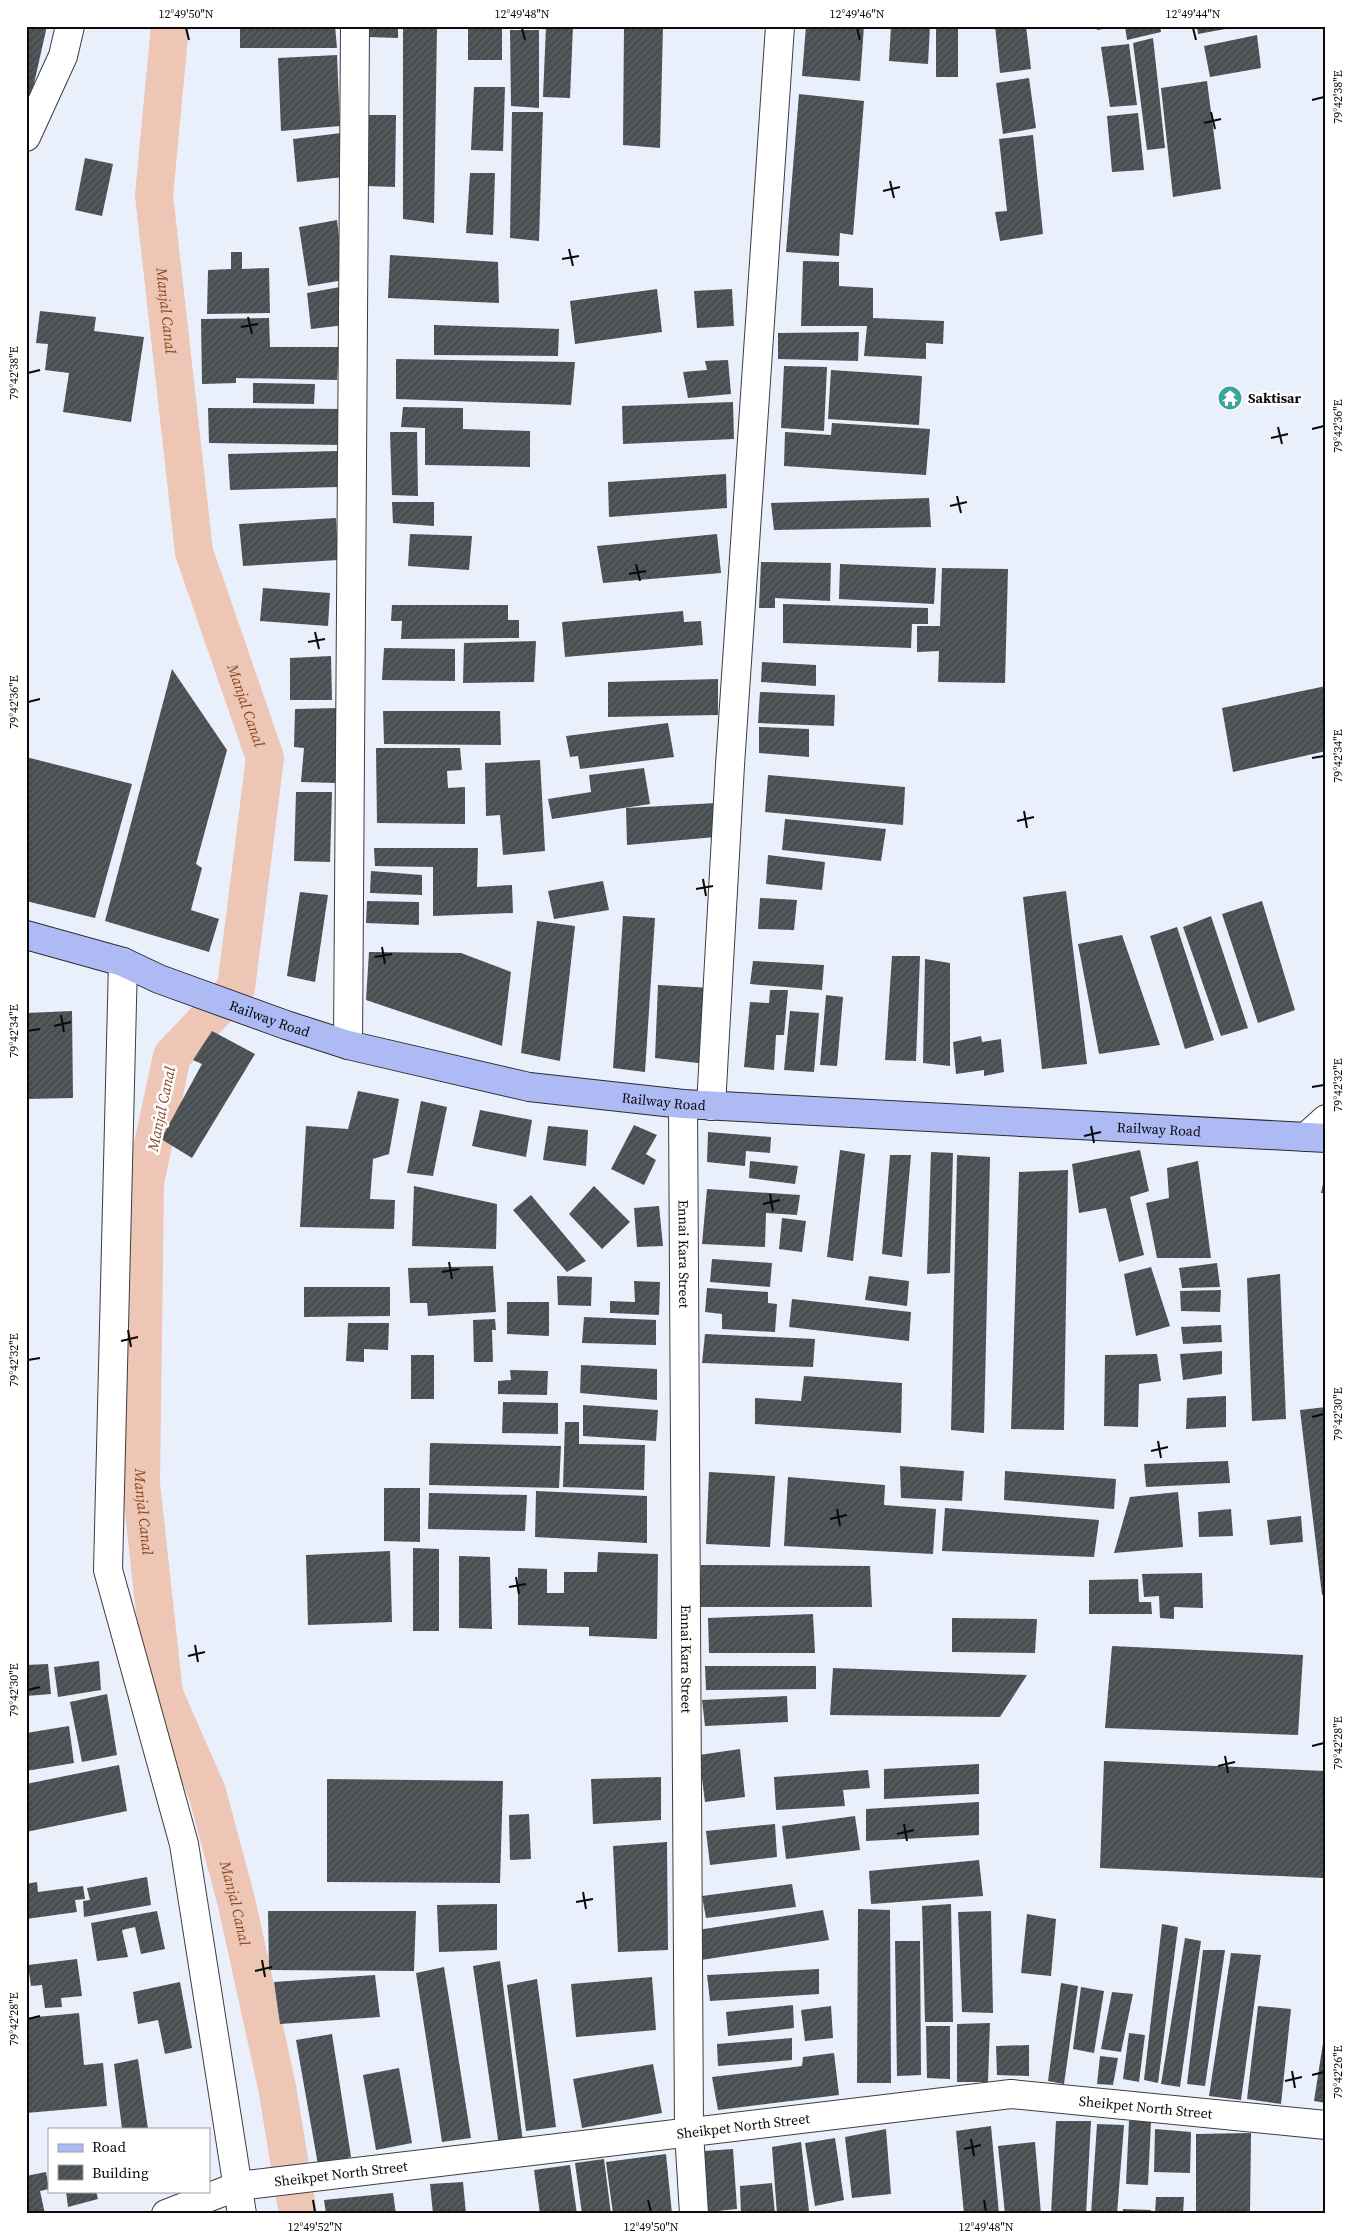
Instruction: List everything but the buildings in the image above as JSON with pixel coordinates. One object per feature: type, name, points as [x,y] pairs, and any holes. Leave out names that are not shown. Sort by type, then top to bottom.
[{"type":"main road","name":"Railway Road","points":[[26,935],[123,962],[159,979],[286,1025],[348,1045],[529,1087],[711,1106],[1319,1132]]},
{"type":"street","points":[[26,137],[63,56],[70,26]]},
{"type":"street","points":[[348,1045],[355,26]]},
{"type":"street","points":[[711,1106],[730,775],[780,26]]},
{"type":"street","points":[[123,962],[108,1570],[184,1844],[240,2186],[242,2214]]},
{"type":"street","name":"Ennai Kara Street","points":[[683,1104],[689,2132],[694,2214]]},
{"type":"street","name":"Sheikpet North Street","points":[[166,2214],[240,2186],[1011,2094],[1326,2125]]},
{"type":"waterway","name":"Manjal Canal","points":[[170,26],[154,195],[194,552],[265,758],[236,988],[172,1056],[145,1182],[141,1484],[164,1694],[207,1792],[236,1900],[277,2087],[298,2214]]},
{"type":"place","name":"Saktisar","points":[[1230,398]]}]
